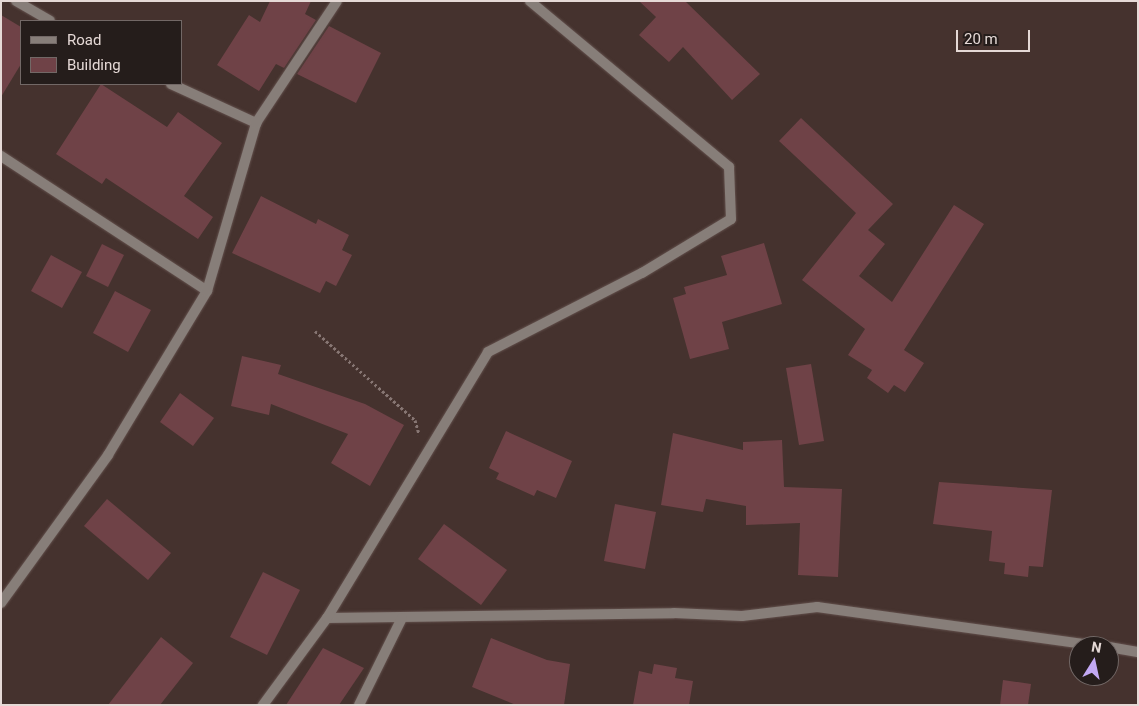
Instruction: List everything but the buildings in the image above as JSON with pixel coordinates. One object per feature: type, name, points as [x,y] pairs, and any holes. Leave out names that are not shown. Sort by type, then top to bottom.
[{"type":"street","points":[[16,1],[48,20]]},
{"type":"street","points":[[1,603],[108,455],[207,291],[256,123],[337,1]]},
{"type":"street","points":[[263,705],[327,618],[424,454],[488,352],[642,273],[731,218],[729,167],[530,1]]},
{"type":"street","points":[[173,85],[256,123]]},
{"type":"street","points":[[1,156],[207,291]]},
{"type":"street","points":[[327,618],[674,613],[742,616],[817,607],[1069,642]]},
{"type":"street","points":[[359,705],[402,618]]},
{"type":"street","points":[[1119,649],[1138,652]]},
{"type":"path","points":[[316,331],[415,420],[424,454]]}]
